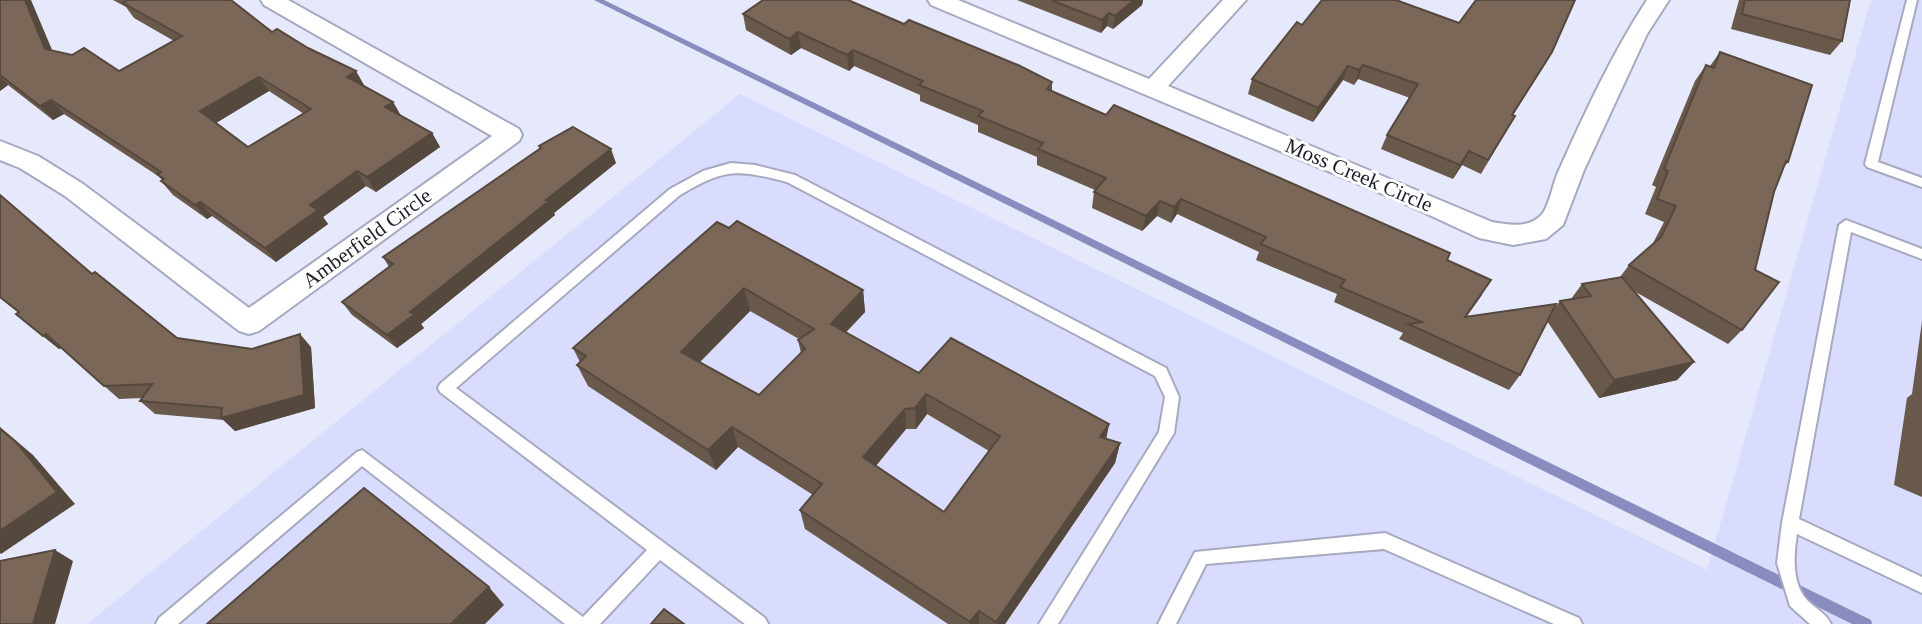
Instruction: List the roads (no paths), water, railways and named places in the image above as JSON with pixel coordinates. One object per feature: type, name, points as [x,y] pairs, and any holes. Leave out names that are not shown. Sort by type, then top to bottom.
[{"type":"street","name":"Amberfield Circle","points":[[0,150],[29,162],[74,190],[249,323],[510,135],[272,0]]},
{"type":"street","name":"Moss Creek Circle","points":[[939,0],[1406,194],[1488,231],[1513,235],[1537,232],[1554,218],[1571,170],[1636,34],[1658,0]]},
{"type":"street","points":[[1153,89],[1235,0]]},
{"type":"lane","points":[[1912,0],[1871,164],[1922,183]]},
{"type":"lane","points":[[759,624],[445,388],[675,192],[710,171],[738,165],[791,178],[1161,372],[1172,397],[1166,433],[1048,624]]},
{"type":"lane","points":[[1822,624],[1796,600],[1785,563],[1790,523],[1846,225],[1922,254]]},
{"type":"lane","points":[[165,624],[362,457],[579,624]]},
{"type":"lane","points":[[1790,523],[1922,584]]},
{"type":"lane","points":[[1167,624],[1202,557],[1385,541],[1573,624]]},
{"type":"lane","points":[[589,624],[660,548]]},
{"type":"waterway","points":[[598,0],[1866,624]]}]
